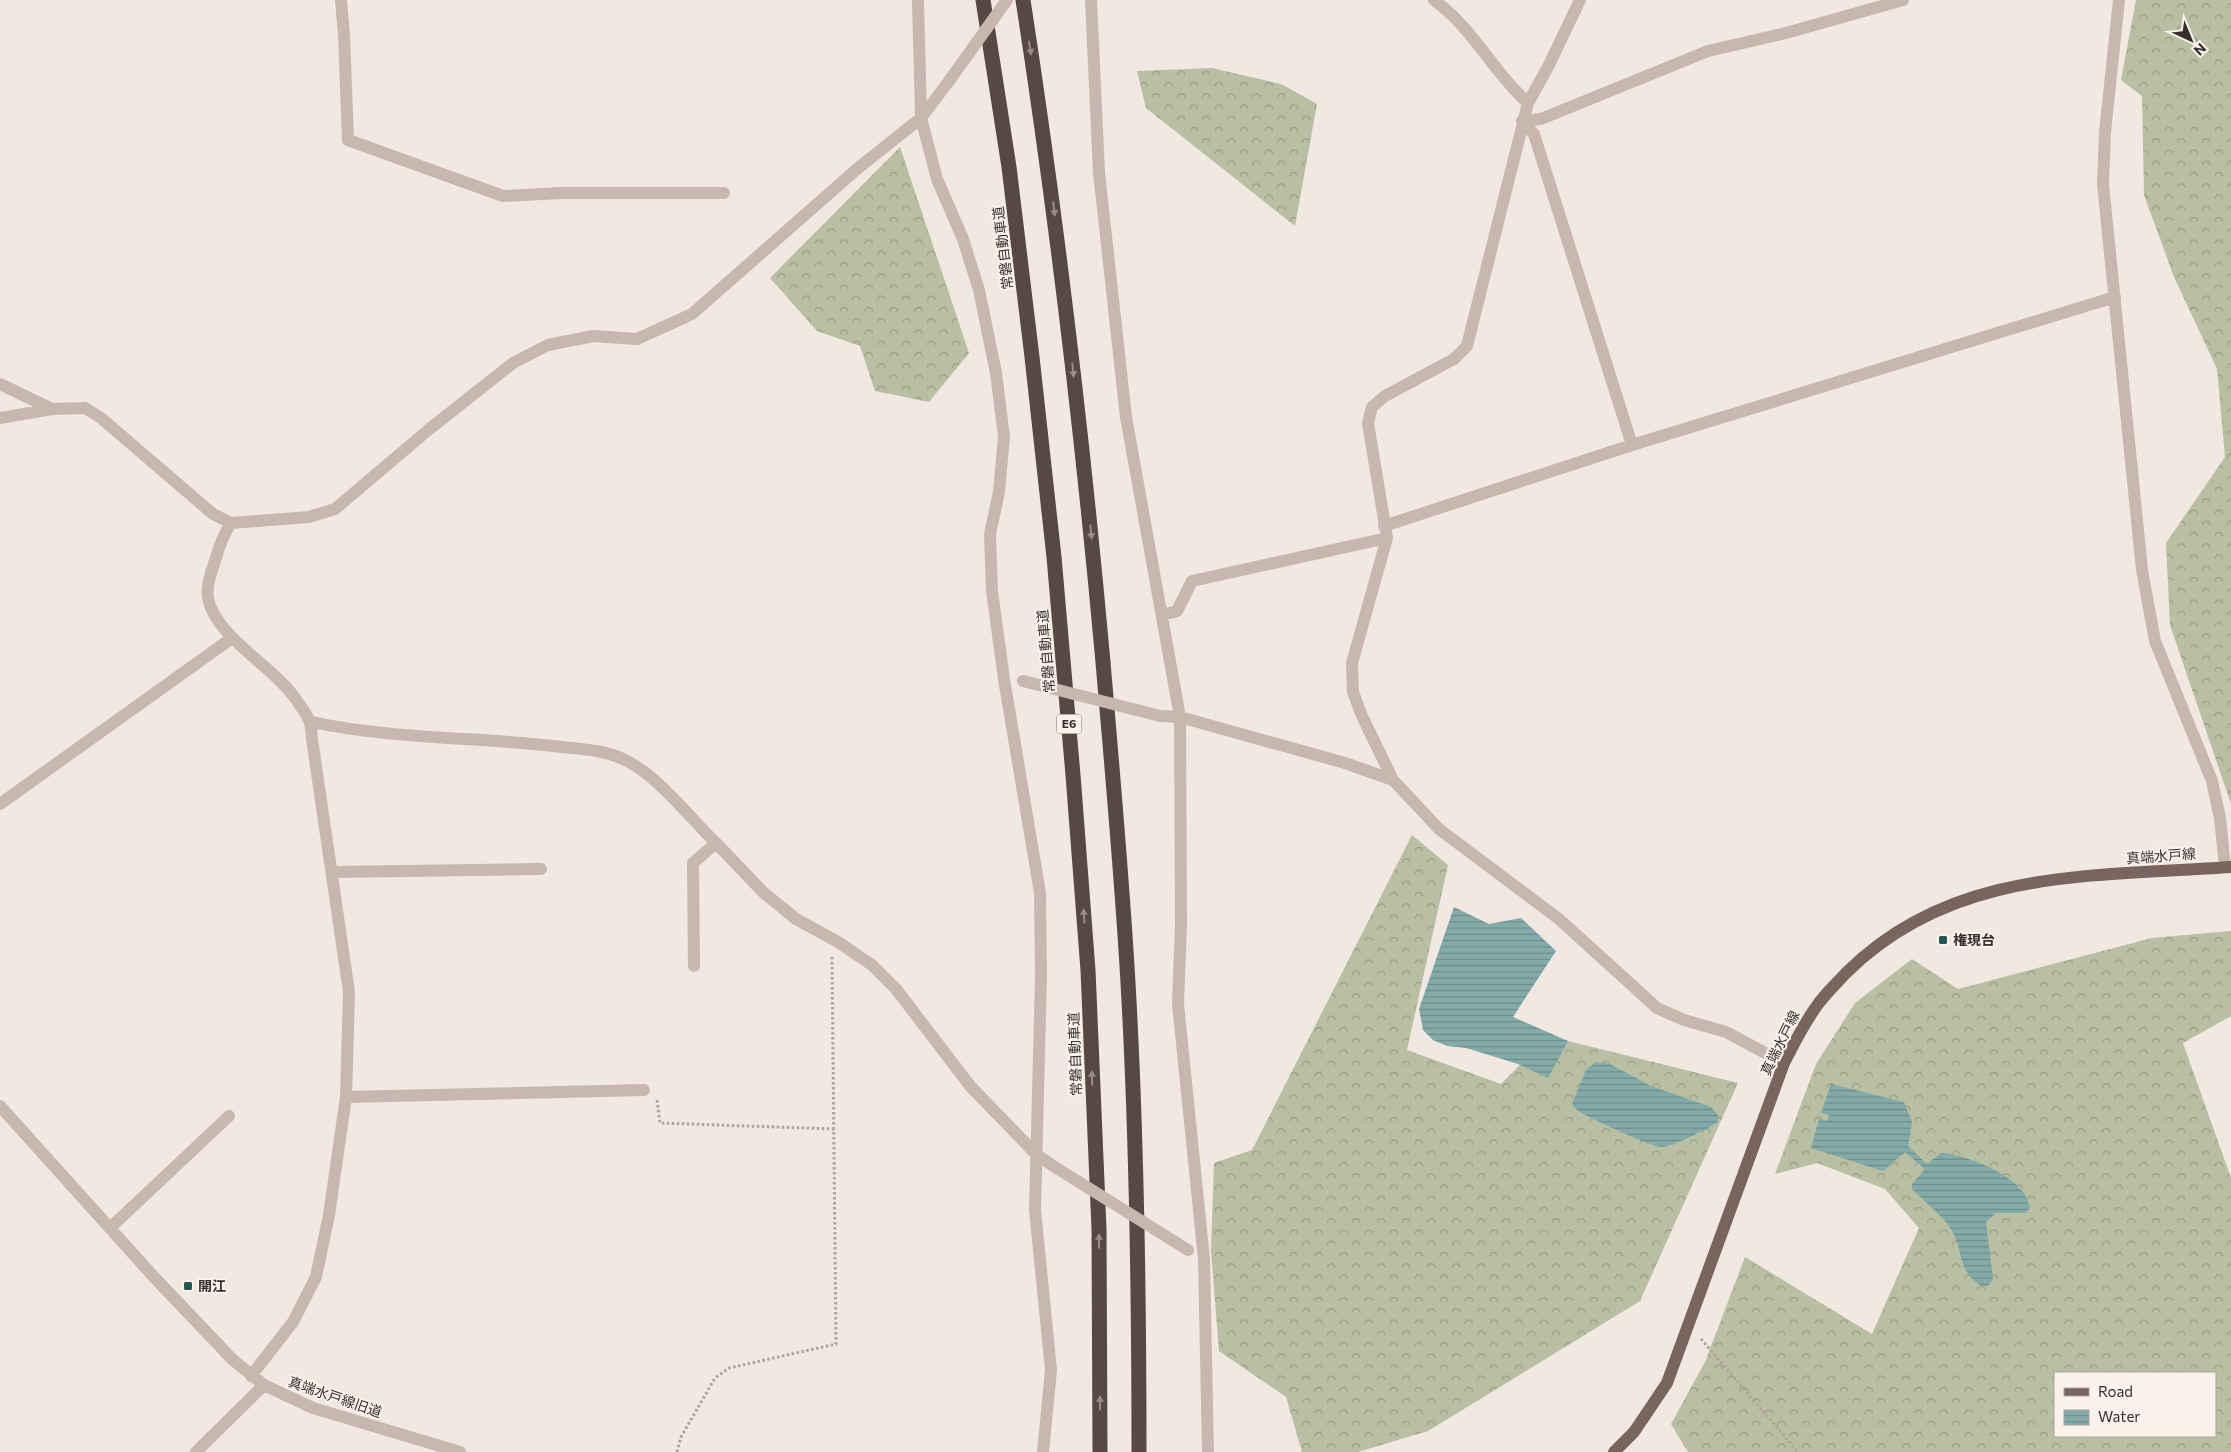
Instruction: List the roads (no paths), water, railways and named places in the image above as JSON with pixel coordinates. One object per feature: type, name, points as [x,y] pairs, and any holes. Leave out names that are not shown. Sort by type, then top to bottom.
[{"type":"highway","name":"常磐自動車道","points":[[983,0],[1009,167],[1033,367],[1054,557],[1072,765],[1088,970],[1099,1220],[1100,1452]]},
{"type":"highway","points":[[1023,0],[1048,164],[1071,351],[1093,549],[1113,775],[1128,983],[1139,1252],[1139,1452]]},
{"type":"main road","name":"真端水戸線","points":[[1614,1452],[1645,1417],[1667,1383],[1784,1063],[1804,1024],[1817,1005],[1856,963],[1888,936],[1937,909],[1976,894],[2014,885],[2055,879],[2228,867]]},
{"type":"street","points":[[340,0],[344,35],[348,140],[503,196],[561,193],[724,193]]},
{"type":"street","points":[[918,0],[921,118],[937,179],[963,239],[978,290],[996,374],[1004,437],[1000,492],[990,534],[992,591],[1004,679],[1040,893],[1041,977],[1035,1210],[1051,1370],[1043,1452]]},
{"type":"street","points":[[0,418],[52,409],[85,408],[101,418],[213,514],[231,523],[308,517],[335,509],[427,431],[513,362],[548,345],[593,336],[637,339],[692,314],[857,169],[921,118],[1007,0]]},
{"type":"street","points":[[1091,0],[1098,173],[1125,407],[1180,717],[1181,924],[1178,1004],[1204,1259],[1208,1452]]},
{"type":"street","points":[[1434,0],[1450,11],[1470,32],[1515,91],[1528,102]]},
{"type":"street","points":[[1580,0],[1549,65],[1528,102],[1467,346],[1454,359],[1385,396],[1372,408],[1368,423],[1386,532],[1352,663],[1353,692],[1362,716],[1393,780],[1439,829],[1558,919],[1657,1008],[1684,1020],[1726,1032],[1784,1063]]},
{"type":"street","points":[[1522,121],[1541,119],[1708,51],[1786,33],[1903,0]]},
{"type":"street","points":[[2119,0],[2104,132],[2103,184],[2134,510],[2142,570],[2155,641],[2212,781],[2228,867]]},
{"type":"street","points":[[1522,121],[1534,134],[1632,445]]},
{"type":"street","points":[[1162,616],[1178,611],[1192,581],[1386,532],[1632,445],[2115,297]]},
{"type":"street","points":[[0,384],[52,409]]},
{"type":"street","points":[[231,523],[223,536],[208,579],[208,599],[218,622],[232,638],[288,687],[312,722],[312,739],[349,992],[346,1097],[330,1215],[316,1278],[293,1322],[251,1376]]},
{"type":"street","points":[[0,804],[232,638]]},
{"type":"street","points":[[1004,679],[1023,680],[1160,716],[1180,717],[1346,763],[1393,780]]},
{"type":"street","points":[[312,722],[408,735],[526,743],[606,753],[627,761],[656,783],[764,893],[796,919],[832,939],[872,965],[896,989],[971,1086],[1037,1155],[1204,1259]]},
{"type":"street","points":[[694,966],[693,863],[716,843]]},
{"type":"street","points":[[332,872],[540,869]]},
{"type":"street","points":[[346,1097],[644,1090]]},
{"type":"street","name":"真端水戸線旧道","points":[[0,1106],[110,1228],[227,1353],[251,1376],[264,1385],[313,1408],[460,1452]]},
{"type":"street","points":[[110,1228],[229,1116]]},
{"type":"street","points":[[196,1452],[264,1385]]},
{"type":"water","points":[[1454,907],[1489,924],[1521,918],[1556,951],[1513,1017],[1568,1041],[1548,1078],[1518,1064],[1466,1048],[1447,1046],[1433,1040],[1423,1030],[1419,1009]]},
{"type":"water","points":[[1596,1062],[1610,1064],[1651,1086],[1711,1107],[1718,1115],[1718,1122],[1690,1137],[1662,1147],[1633,1137],[1592,1118],[1577,1110],[1572,1104],[1586,1070]]},
{"type":"water","points":[[1831,1084],[1904,1102],[1912,1122],[1908,1146],[1927,1164],[1941,1153],[1966,1158],[1980,1163],[2007,1178],[2026,1197],[2030,1208],[2025,1213],[1996,1213],[1986,1222],[1993,1279],[1988,1286],[1982,1286],[1968,1274],[1951,1229],[1912,1189],[1912,1184],[1925,1169],[1905,1152],[1883,1171],[1811,1148],[1819,1119],[1827,1121],[1829,1115],[1821,1113]]},
{"type":"place","name":"権現台","points":[[1943,940]]},
{"type":"place","name":"開江","points":[[188,1286]]}]
